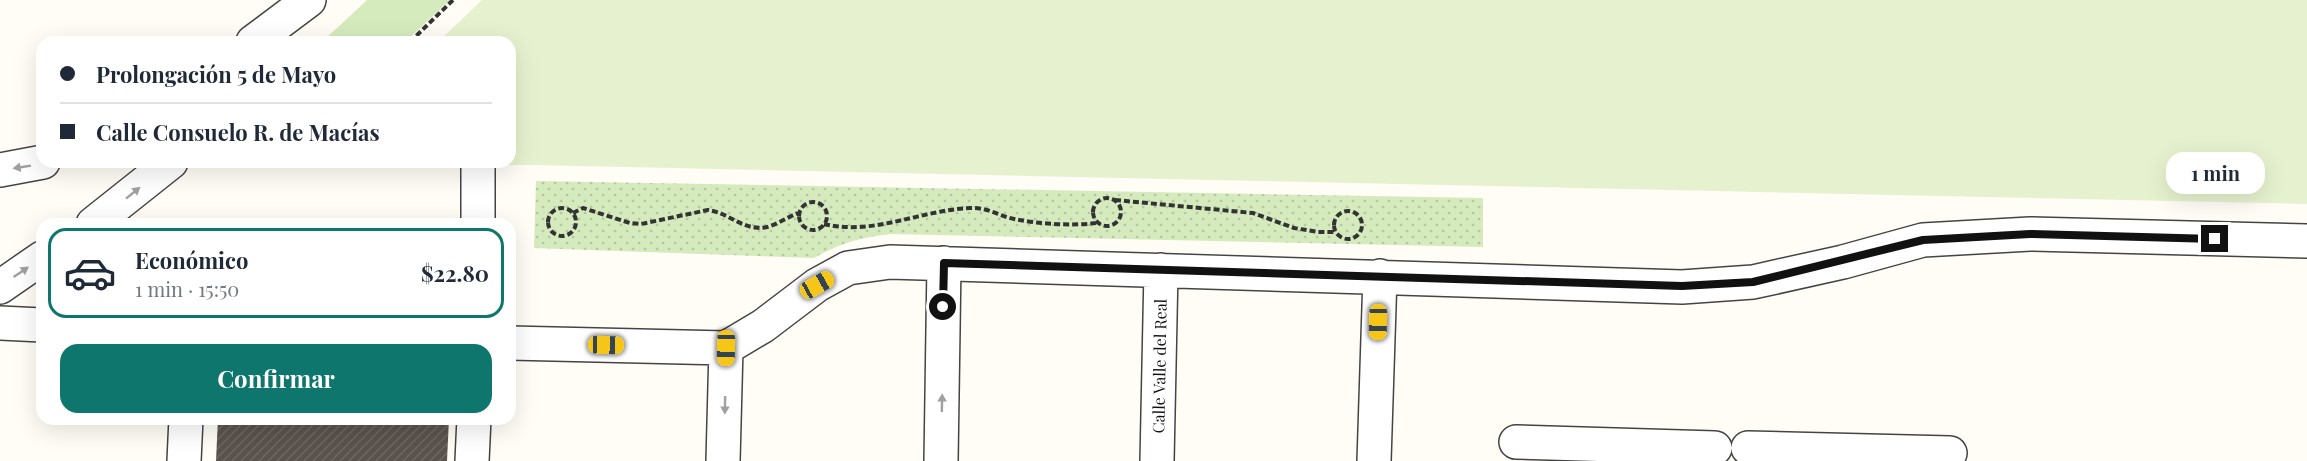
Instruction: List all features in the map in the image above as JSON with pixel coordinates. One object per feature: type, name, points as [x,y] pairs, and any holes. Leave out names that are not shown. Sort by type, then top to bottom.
[{"type":"street","points":[[261,36],[309,0]]},
{"type":"street","points":[[285,36],[318,0]]},
{"type":"street","points":[[0,170],[36,163]]},
{"type":"street","points":[[101,218],[163,168]]},
{"type":"street","points":[[478,168],[478,218]]},
{"type":"street","points":[[516,343],[726,348],[779,315],[817,285],[848,268],[890,262],[1682,286],[1753,282],[1923,240],[2030,234],[2307,241]]},
{"type":"street","points":[[0,287],[36,262]]},
{"type":"street","points":[[941,461],[944,263]]},
{"type":"street","name":"Calle Valle del Real","points":[[1157,461],[1161,270]]},
{"type":"street","points":[[1374,461],[1380,276]]},
{"type":"street","points":[[0,323],[36,325]]},
{"type":"street","points":[[723,461],[726,348]]},
{"type":"street","points":[[184,461],[186,425]]},
{"type":"street","points":[[472,461],[474,425]]},
{"type":"street","points":[[1516,442],[1714,455],[1950,453]]},
{"type":"path","points":[[416,36],[453,0]]},
{"type":"path","points":[[1097,223],[1093,215],[1094,206],[1101,199],[1253,213],[1294,228],[1335,232],[1342,238],[1352,239],[1362,229],[1361,220],[1355,213],[1342,212],[1334,222],[1335,232]]},
{"type":"path","points":[[798,213],[800,223],[807,229],[816,230],[824,224],[841,226],[891,224],[935,211],[972,208],[986,209],[1011,219],[1097,223],[1106,226],[1119,221],[1122,212],[1115,200]]},
{"type":"path","points":[[573,213],[576,226],[570,234],[561,236],[553,232],[549,224],[552,212],[561,208],[573,213],[583,208],[640,224],[708,210],[718,212],[748,227],[758,228],[769,226],[798,213],[807,202],[820,204],[826,211],[824,224]]},
{"type":"green space","points":[[367,0],[450,0],[411,36],[328,36]]},
{"type":"green space","points":[[482,0],[2307,0],[2307,204],[516,165],[516,36],[444,36]]},
{"type":"green space","points":[[536,181],[1483,198],[1483,247],[891,234],[851,242],[814,258],[534,248]]},
{"type":"building","points":[[218,425],[449,425],[447,461],[216,461]]},
{"type":"route","points":[[943,307],[944,263],[1682,286],[1753,282],[1843,262],[1923,240],[2030,234],[2215,239]]}]
